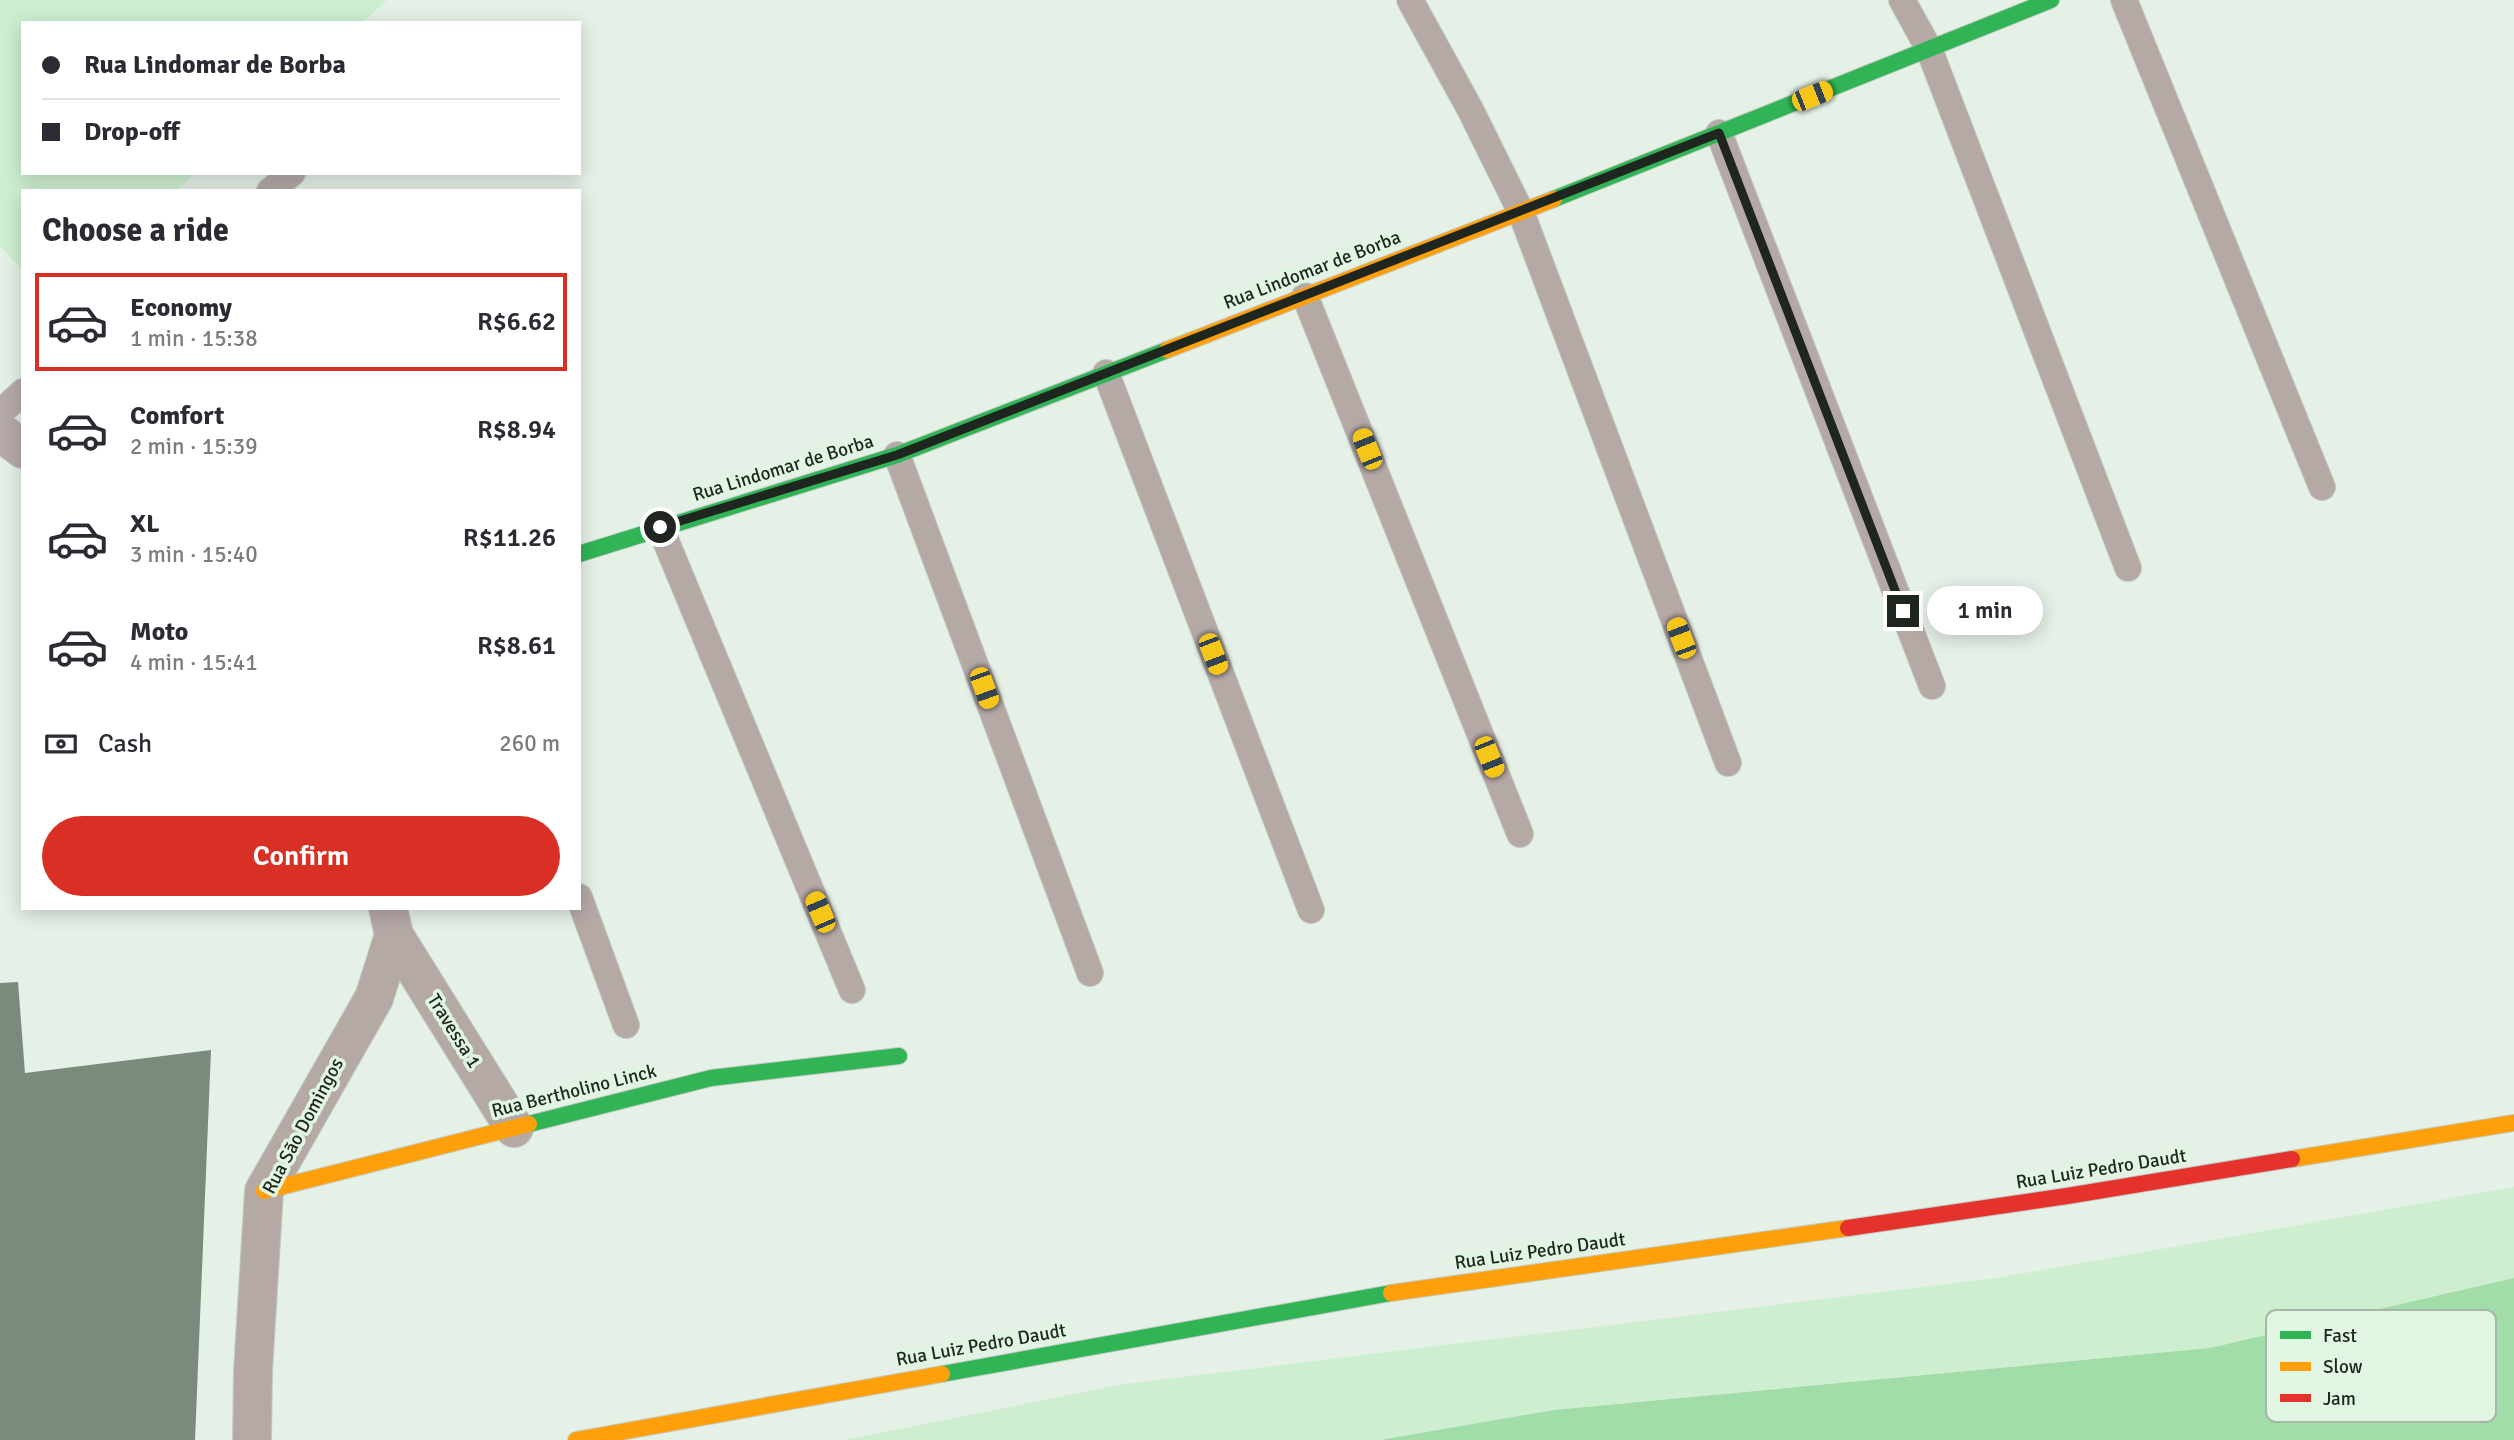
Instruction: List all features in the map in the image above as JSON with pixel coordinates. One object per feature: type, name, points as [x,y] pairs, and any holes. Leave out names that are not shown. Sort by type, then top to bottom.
[{"type":"street","name":"Rua Lindomar de Borba","points":[[581,553],[897,455],[1521,212],[2051,0]]},
{"type":"street","points":[[0,432],[21,448]]},
{"type":"street","name":"Travessa 1","points":[[391,921],[513,1128]]},
{"type":"street","name":"Rua São Domingos","points":[[251,1440],[264,1191],[374,998],[391,921]]},
{"type":"street","name":"Rua Bertholino Linck","points":[[264,1191],[711,1078],[899,1056]]},
{"type":"street","name":"Rua Luiz Pedro Daudt","points":[[576,1440],[1359,1298],[2067,1196],[2514,1124]]},
{"type":"lane","points":[[1410,0],[1470,109],[1521,212],[1728,763]]},
{"type":"lane","points":[[1902,0],[1929,49],[2128,568]]},
{"type":"lane","points":[[2124,0],[2322,487]]},
{"type":"lane","points":[[1719,133],[1933,686]]},
{"type":"lane","points":[[272,189],[290,175]]},
{"type":"lane","points":[[1305,296],[1520,834]]},
{"type":"lane","points":[[1106,373],[1311,910]]},
{"type":"lane","points":[[0,413],[21,394]]},
{"type":"lane","points":[[897,455],[1090,973]]},
{"type":"lane","points":[[660,527],[852,990]]},
{"type":"lane","points":[[581,902],[626,1025]]},
{"type":"shaded area","points":[[0,0],[387,0],[364,21],[21,21],[21,175],[193,175],[178,189],[21,189],[21,269],[0,246]]},
{"type":"shaded area","points":[[2514,1187],[2514,1278],[2375,1310],[2266,1310],[2266,1335],[2210,1348],[1554,1410],[1380,1440],[845,1440],[1125,1384],[1997,1278]]},
{"type":"shaded area","points":[[2514,1278],[2514,1440],[1380,1440],[1554,1410],[2210,1348],[2266,1335],[2266,1422],[2496,1422],[2496,1310],[2375,1310]]},
{"type":"building","points":[[18,982],[25,1073],[211,1050],[195,1440],[0,1440],[0,983]]},
{"type":"traffic: fast","points":[[1554,199],[2051,0]]},
{"type":"traffic: fast","points":[[581,553],[897,455],[1167,350]]},
{"type":"traffic: fast","points":[[529,1124],[711,1078],[899,1056]]},
{"type":"traffic: fast","points":[[942,1374],[1391,1293]]},
{"type":"traffic: slow","points":[[1167,350],[1554,199]]},
{"type":"traffic: slow","points":[[2292,1159],[2514,1123]]},
{"type":"traffic: slow","points":[[264,1191],[529,1124]]},
{"type":"traffic: slow","points":[[1391,1293],[1848,1228]]},
{"type":"traffic: slow","points":[[576,1440],[942,1374]]},
{"type":"traffic: jam","points":[[1848,1228],[2292,1159]]},
{"type":"route","points":[[660,527],[897,455],[1719,133],[1903,611]]}]
